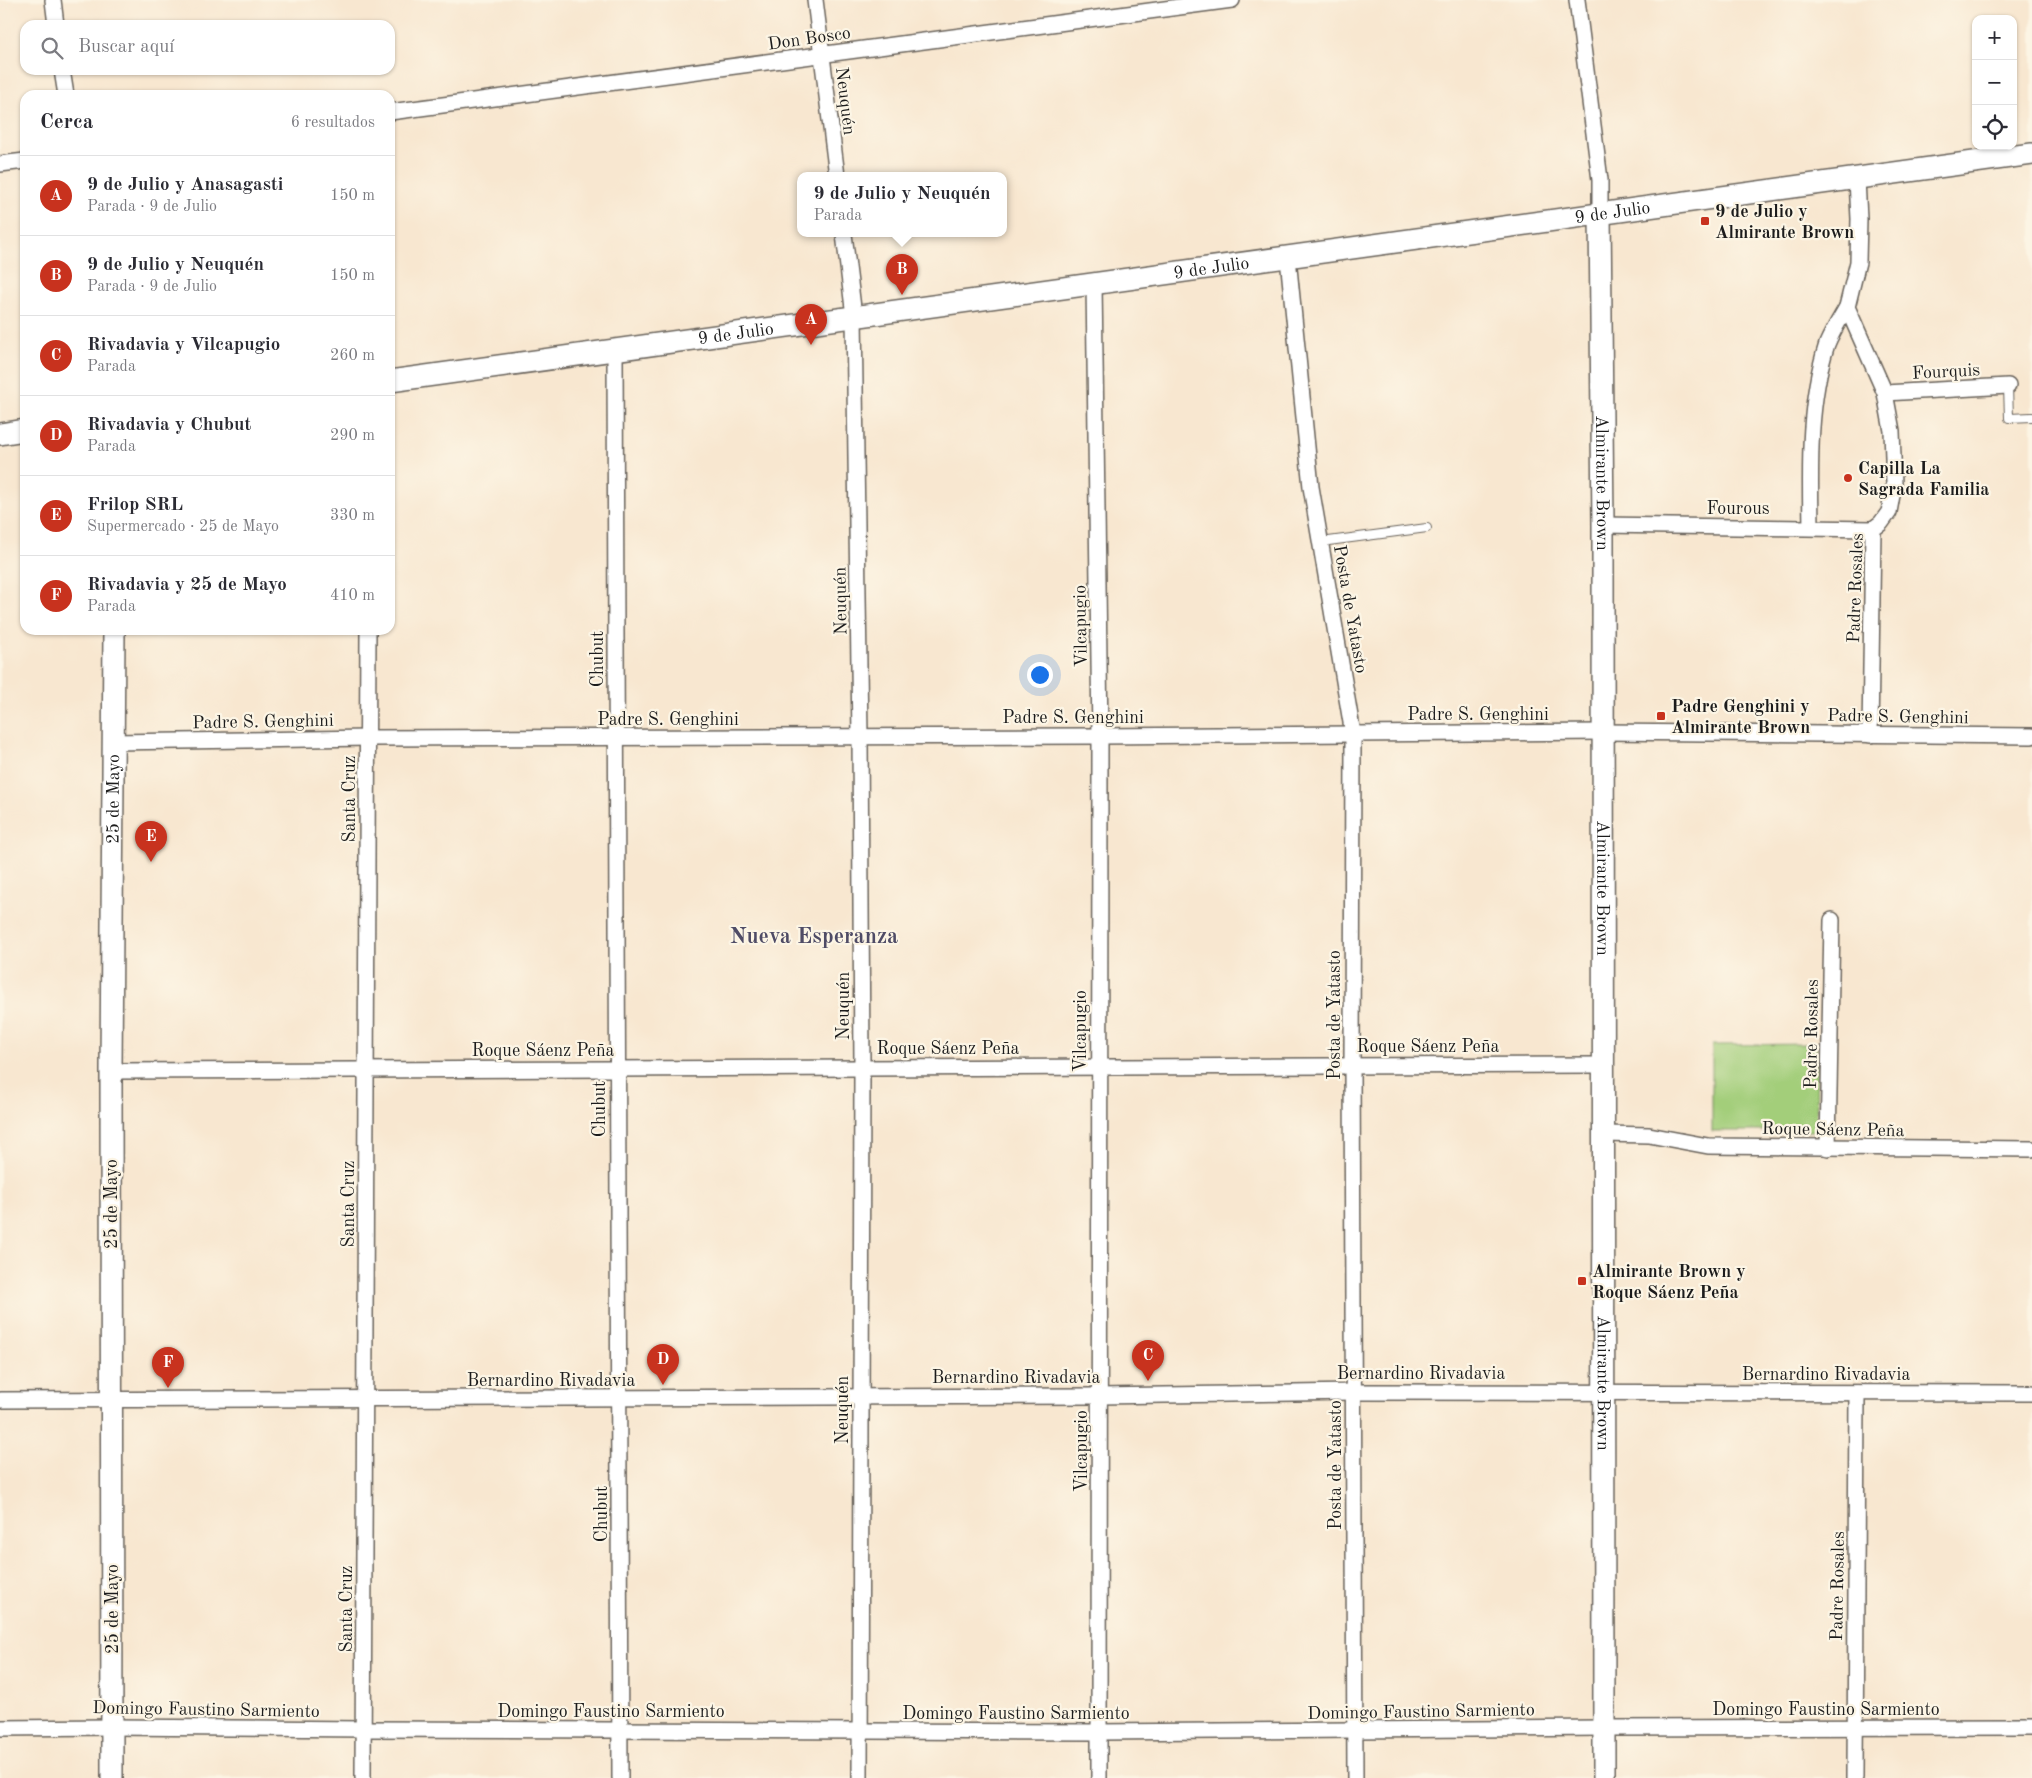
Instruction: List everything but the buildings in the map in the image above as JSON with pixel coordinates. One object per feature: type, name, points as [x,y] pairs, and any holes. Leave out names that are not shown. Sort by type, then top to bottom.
[{"type":"street","points":[[53,0],[55,20]]},
{"type":"street","name":"Neuquén","points":[[815,0],[837,172]]},
{"type":"street","name":"Don Bosco","points":[[395,111],[1232,0]]},
{"type":"street","name":"Almirante Brown","points":[[1577,0],[1600,180],[1604,526],[1604,1778]]},
{"type":"street","points":[[63,75],[65,90]]},
{"type":"street","name":"9 de Julio","points":[[395,380],[2032,154]]},
{"type":"street","points":[[0,164],[20,162]]},
{"type":"street","points":[[1811,527],[1811,438],[1817,382],[1828,343],[1847,307],[1858,262],[1859,219],[1857,179]]},
{"type":"street","name":"Neuquén","points":[[844,237],[854,316],[860,736],[862,1067],[860,1778]]},
{"type":"street","name":"Posta de Yatasto","points":[[1288,258],[1311,487],[1354,734],[1352,1065],[1355,1778]]},
{"type":"street","name":"Vilcapugio","points":[[1094,283],[1100,736],[1099,1778]]},
{"type":"street","name":"Padre Rosales","points":[[1847,307],[1885,393],[1892,431],[1894,484],[1889,512],[1881,523],[1873,529],[1870,735]]},
{"type":"street","name":"Chubut","points":[[615,350],[620,1778]]},
{"type":"street","name":"Fourquis","points":[[1885,393],[2008,386]]},
{"type":"street","points":[[0,434],[20,431]]},
{"type":"street","name":"Fourous","points":[[1604,526],[1873,529]]},
{"type":"street","name":"25 de Mayo","points":[[112,1778],[111,1071],[114,635]]},
{"type":"street","name":"Santa Cruz","points":[[363,1778],[368,635]]},
{"type":"street","name":"Padre S. Genghini","points":[[114,742],[368,738],[1100,736],[1603,732],[2032,736]]},
{"type":"street","name":"Padre Rosales","points":[[1828,1148],[1832,920]]},
{"type":"street","name":"Roque Sáenz Peña","points":[[111,1071],[1605,1065]]},
{"type":"street","name":"Roque Sáenz Peña","points":[[1604,1134],[1649,1135],[1708,1146],[2032,1149]]},
{"type":"street","name":"Bernardino Rivadavia","points":[[0,1400],[619,1399],[1100,1396],[1354,1392],[2032,1393]]},
{"type":"street","name":"Padre Rosales","points":[[1855,1778],[1857,1394]]},
{"type":"street","name":"Domingo Faustino Sarmiento","points":[[0,1728],[112,1726],[364,1730],[620,1729],[1099,1732],[2032,1727]]},
{"type":"lane","points":[[2008,386],[2010,418],[2032,417]]},
{"type":"lane","points":[[1321,542],[1427,528]]},
{"type":"green space","points":[[1816,1044],[1817,1131],[1712,1131],[1712,1045]]},
{"type":"place","name":"9 de Julio y Almirante Brown","points":[[1705,221]]},
{"type":"place","name":"9 de Julio y Neuquén","points":[[902,295]]},
{"type":"place","name":"9 de Julio y Anasagasti","points":[[811,345]]},
{"type":"place","name":"Capilla La Sagrada Familia","points":[[1848,478]]},
{"type":"place","name":"Padre Genghini y Almirante Brown","points":[[1661,716]]},
{"type":"place","name":"Frilop SRL","points":[[151,862]]},
{"type":"place","name":"Almirante Brown y Roque Sáenz Peña","points":[[1582,1281]]},
{"type":"place","name":"Rivadavia y Vilcapugio","points":[[1148,1381]]},
{"type":"place","name":"Rivadavia y Chubut","points":[[663,1385]]},
{"type":"place","name":"Rivadavia y 25 de Mayo","points":[[168,1388]]},
{"type":"district","name":"Nueva Esperanza","points":[[814,935]]}]
